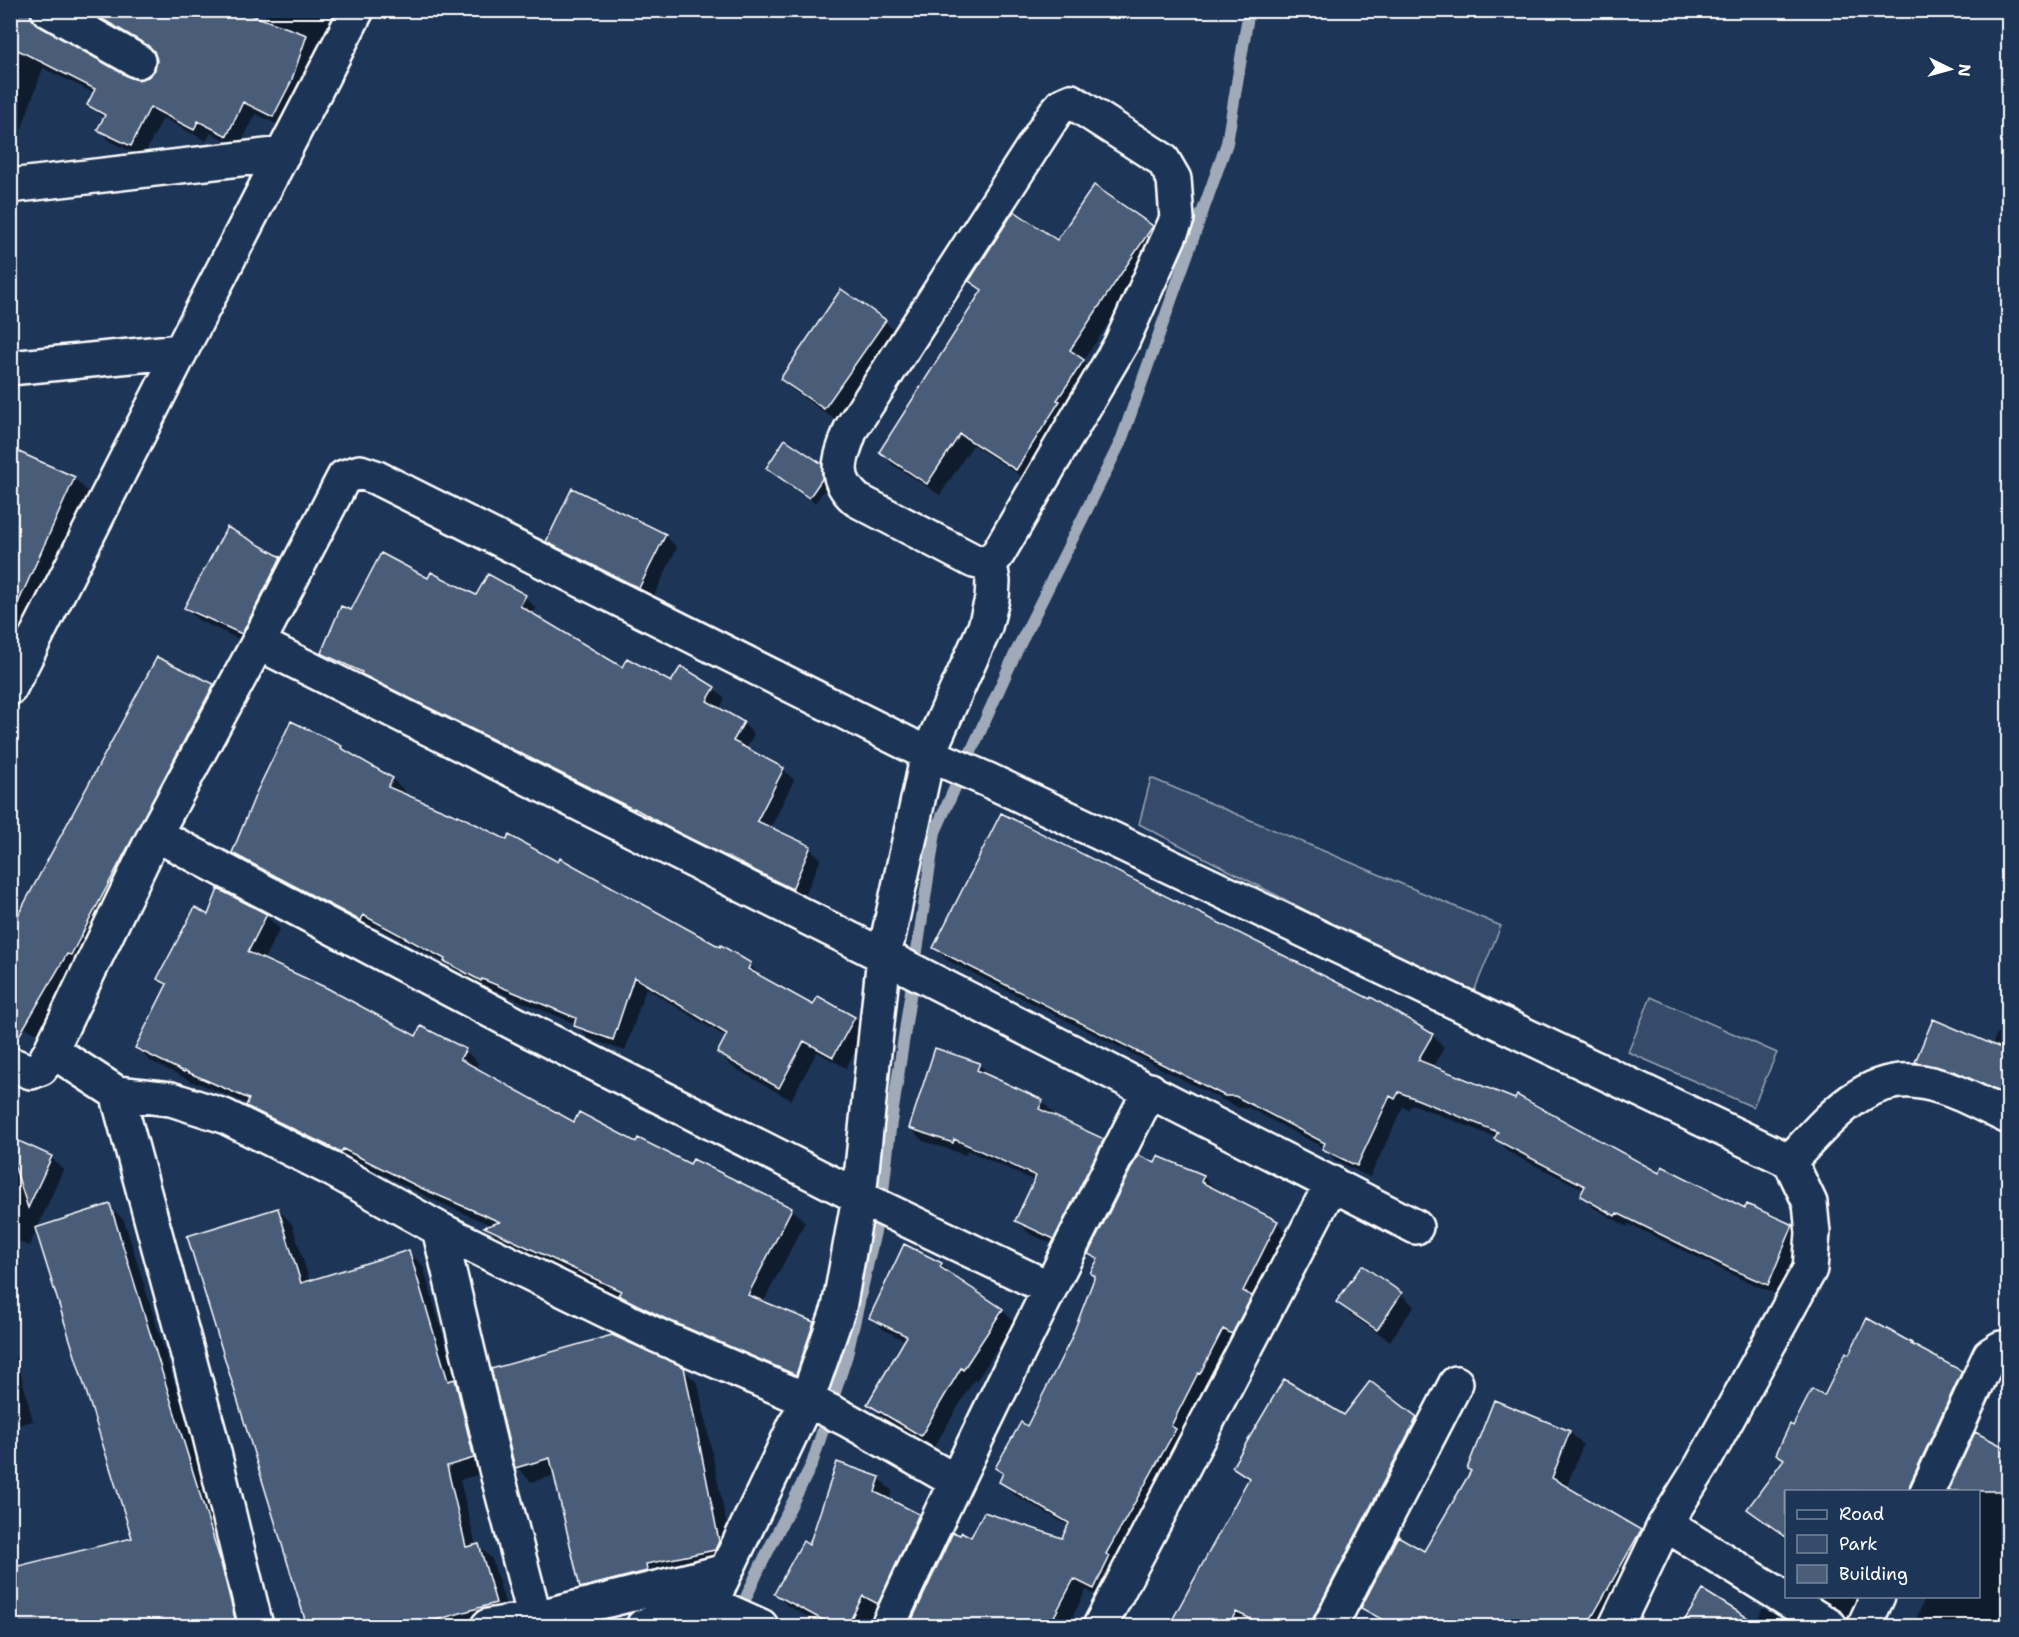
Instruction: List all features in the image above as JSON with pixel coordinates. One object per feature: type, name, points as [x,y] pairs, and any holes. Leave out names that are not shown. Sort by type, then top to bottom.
[{"type":"street","points":[[48,10],[138,61]]},
{"type":"street","points":[[10,688],[357,10]]},
{"type":"street","points":[[708,1611],[808,1401],[839,1308],[864,1199],[893,960],[938,757],[985,627],[992,599],[993,581],[990,564],[1121,344],[1178,219],[1174,178],[1163,160],[1071,101],[1062,105],[1054,113],[851,429],[840,460],[841,479],[846,491],[857,500],[974,561],[990,564]]},
{"type":"street","points":[[10,186],[283,154]]},
{"type":"street","points":[[10,368],[181,351]]},
{"type":"street","points":[[10,1064],[32,1072],[41,1068],[155,834],[258,644],[344,477],[360,472],[375,477],[938,757],[1790,1161],[1810,1203],[1813,1233],[1810,1269],[1702,1465],[1665,1524],[1616,1626]]},
{"type":"street","points":[[258,644],[893,960],[1416,1227]]},
{"type":"street","points":[[155,834],[516,1024],[864,1199],[1049,1288]]},
{"type":"street","points":[[51,1050],[117,1093],[171,1099],[224,1116],[333,1170],[439,1229],[656,1335],[848,1420],[955,1481]]},
{"type":"street","points":[[1790,1161],[1839,1109],[1876,1085],[1890,1082],[1914,1081],[1942,1088],[2008,1117]]},
{"type":"street","points":[[888,1626],[955,1481],[1049,1288],[1150,1090]]},
{"type":"street","points":[[117,1093],[209,1432],[256,1626]]},
{"type":"street","points":[[1100,1626],[1332,1184]]},
{"type":"street","points":[[439,1229],[495,1465],[536,1622]]},
{"type":"street","points":[[1927,1490],[1990,1355],[2001,1348],[2008,1349]]},
{"type":"street","points":[[1330,1626],[1456,1383]]},
{"type":"street","points":[[1665,1524],[1830,1626]]},
{"type":"street","points":[[488,1626],[536,1622],[726,1571]]},
{"type":"street","points":[[1864,1626],[1877,1598]]},
{"type":"street","points":[[643,1626],[708,1611],[754,1622]]},
{"type":"green space","points":[[1151,778],[1501,926],[1472,996],[1139,824]]},
{"type":"green space","points":[[1651,997],[1777,1053],[1753,1107],[1628,1052]]},
{"type":"building","points":[[10,10],[29,10],[32,19],[39,26],[138,80],[148,77],[155,70],[157,60],[154,51],[87,10],[237,10],[307,35],[291,82],[273,117],[243,102],[227,136],[198,121],[194,130],[150,107],[131,146],[97,130],[105,115],[87,105],[95,89],[10,46]]},
{"type":"building","points":[[1094,185],[1153,226],[1070,350],[1084,360],[1057,400],[1060,401],[1016,470],[960,434],[927,484],[879,452],[982,290],[969,281],[1014,211],[1057,240]]},
{"type":"building","points":[[841,289],[886,320],[824,409],[780,379]]},
{"type":"building","points":[[785,439],[822,464],[822,479],[809,498],[766,468]]},
{"type":"building","points":[[10,448],[75,477],[10,621]]},
{"type":"building","points":[[572,488],[666,534],[639,588],[546,542]]},
{"type":"building","points":[[227,527],[281,557],[242,634],[184,608]]},
{"type":"building","points":[[381,553],[428,578],[431,572],[476,595],[488,574],[526,595],[520,606],[622,667],[627,658],[671,682],[681,666],[715,687],[707,701],[744,722],[733,741],[784,768],[757,821],[811,846],[792,889],[321,653],[341,606],[351,610]]},
{"type":"building","points":[[157,657],[214,684],[71,955],[67,954],[13,1046],[10,1046],[10,930]]},
{"type":"building","points":[[291,721],[342,746],[341,748],[393,778],[388,787],[458,815],[507,840],[509,835],[558,862],[560,858],[720,947],[721,945],[751,963],[748,969],[813,1005],[818,996],[855,1017],[833,1057],[804,1041],[779,1088],[717,1053],[727,1034],[634,977],[613,1040],[574,1026],[576,1018],[482,979],[481,981],[363,915],[361,921],[232,853],[257,791]]},
{"type":"building","points":[[1001,813],[1370,999],[1371,997],[1433,1034],[1418,1060],[1515,1099],[1517,1095],[1659,1173],[1662,1166],[1745,1208],[1747,1204],[1793,1225],[1768,1285],[1617,1213],[1615,1216],[1580,1196],[1585,1186],[1494,1139],[1498,1132],[1399,1092],[1395,1099],[1390,1096],[1357,1166],[1322,1149],[1325,1143],[1235,1096],[1225,1096],[933,948]]},
{"type":"building","points":[[218,889],[267,914],[248,952],[327,988],[416,1036],[421,1026],[466,1049],[460,1059],[574,1122],[579,1112],[636,1142],[638,1138],[690,1164],[693,1159],[792,1208],[748,1295],[814,1322],[796,1375],[664,1318],[618,1295],[621,1291],[484,1227],[500,1222],[421,1188],[343,1149],[341,1152],[246,1106],[249,1099],[184,1072],[135,1048],[167,984],[157,979],[195,907],[208,915]]},
{"type":"building","points":[[1933,1019],[2008,1051],[2008,1096],[1956,1072],[1915,1062]]},
{"type":"building","points":[[935,1048],[980,1063],[977,1070],[1043,1100],[1039,1109],[1104,1139],[1054,1239],[1015,1221],[1036,1176],[954,1139],[953,1143],[909,1128]]},
{"type":"building","points":[[10,1137],[52,1156],[28,1208],[10,1152]]},
{"type":"building","points":[[1138,1155],[1155,1163],[1158,1156],[1204,1175],[1201,1182],[1278,1221],[1243,1291],[1252,1296],[1232,1334],[1223,1329],[1200,1374],[1198,1373],[1171,1426],[1176,1429],[1106,1554],[1110,1556],[1094,1589],[1074,1579],[1049,1626],[920,1626],[911,1622],[953,1532],[960,1535],[962,1532],[971,1537],[984,1512],[1062,1538],[1069,1523],[999,1482],[1003,1473],[995,1468],[1021,1422],[1027,1426],[1071,1339],[1095,1276],[1090,1273],[1098,1259],[1088,1254]]},
{"type":"building","points":[[110,1204],[220,1559],[237,1626],[10,1626],[10,1568],[132,1538],[35,1228]]},
{"type":"building","points":[[278,1208],[301,1283],[409,1250],[448,1381],[455,1379],[474,1458],[447,1466],[466,1547],[479,1544],[496,1603],[415,1626],[307,1626],[187,1236]]},
{"type":"building","points":[[904,1244],[942,1263],[940,1267],[1003,1309],[963,1370],[961,1368],[921,1436],[867,1404],[907,1336],[869,1318]]},
{"type":"building","points":[[1362,1265],[1402,1293],[1377,1330],[1336,1302]]},
{"type":"building","points":[[1867,1318],[1962,1371],[1909,1490],[1785,1490],[1785,1536],[1747,1509],[1784,1459],[1776,1454],[1790,1424],[1793,1426],[1812,1389],[1824,1396],[1846,1352],[1849,1354]]},
{"type":"building","points":[[612,1335],[684,1367],[719,1541],[715,1550],[646,1564],[647,1571],[580,1588],[550,1458],[515,1468],[491,1369]]},
{"type":"building","points":[[1284,1379],[1344,1415],[1370,1381],[1417,1417],[1309,1626],[1266,1626],[1236,1612],[1228,1626],[1169,1626],[1249,1478],[1232,1467]]},
{"type":"building","points":[[1494,1400],[1570,1431],[1552,1478],[1641,1530],[1587,1626],[1394,1626],[1361,1608],[1398,1536],[1424,1551],[1471,1471],[1467,1469]]},
{"type":"building","points":[[1975,1432],[2008,1449],[2008,1491],[1948,1490]]},
{"type":"building","points":[[837,1462],[880,1477],[875,1492],[919,1514],[878,1604],[863,1596],[847,1626],[834,1626],[774,1594],[803,1541],[809,1545]]},
{"type":"building","points":[[1703,1590],[1761,1626],[1681,1626]]},
{"type":"waterway","points":[[738,1615],[812,1464],[847,1355],[882,1201],[890,1129],[935,832],[1015,654],[1121,441],[1227,143],[1249,10]]}]
